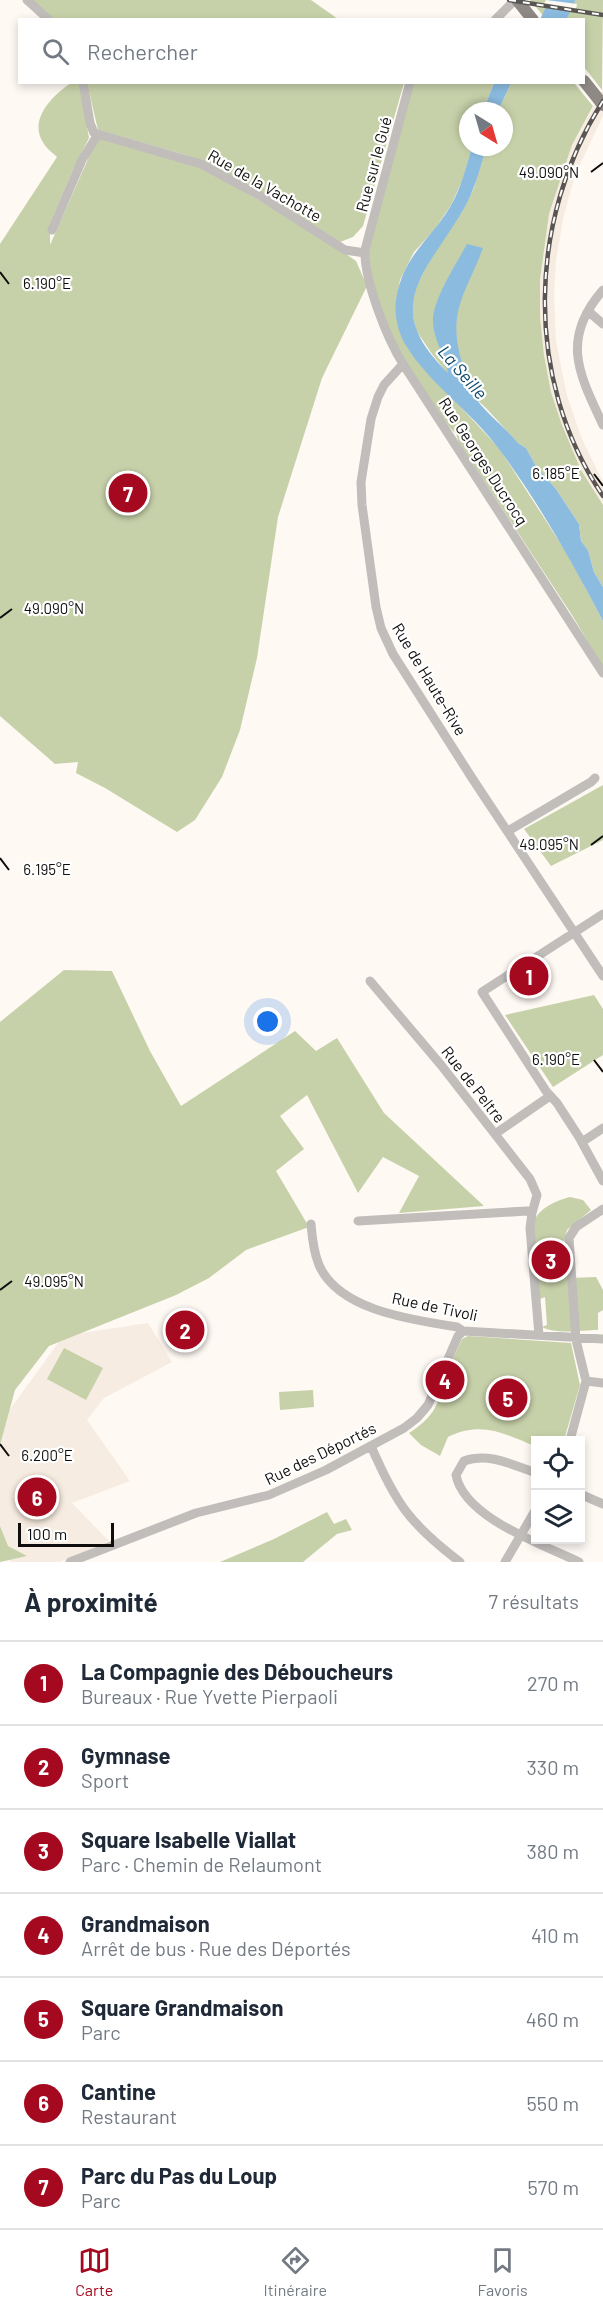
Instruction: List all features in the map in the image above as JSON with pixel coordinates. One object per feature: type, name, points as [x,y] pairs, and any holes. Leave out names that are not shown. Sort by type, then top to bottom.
[{"type":"main road","points":[[516,0],[532,18]]},
{"type":"main road","points":[[585,82],[603,105]]},
{"type":"street","points":[[27,0],[47,18]]},
{"type":"street","points":[[497,18],[516,0]]},
{"type":"street","points":[[52,230],[82,160],[98,134],[92,130],[83,84]]},
{"type":"street","name":"Rue sur le Gué","points":[[365,253],[409,84]]},
{"type":"street","name":"Rue de la Vachotte","points":[[98,134],[201,164],[259,195],[345,250],[365,253]]},
{"type":"street","name":"Rue Georges Ducrocq","points":[[365,253],[366,268],[393,345],[603,673]]},
{"type":"street","points":[[603,290],[588,310],[578,336],[577,350],[580,375],[603,426]]},
{"type":"street","points":[[588,310],[603,324]]},
{"type":"street","name":"Rue de Haute-Rive","points":[[404,364],[384,385],[378,397],[371,419],[361,482],[362,505],[378,618],[393,654],[603,976]]},
{"type":"street","points":[[508,831],[591,783],[594,778]]},
{"type":"street","points":[[603,914],[482,992],[582,1142],[603,1181]]},
{"type":"street","name":"Rue de Peltre","points":[[370,981],[441,1065],[536,1189],[537,1196],[530,1228],[539,1335]]},
{"type":"street","points":[[495,1134],[550,1096]]},
{"type":"street","points":[[582,1142],[603,1128]]},
{"type":"street","points":[[571,1436],[586,1381],[577,1337],[569,1238],[576,1227],[603,1209]]},
{"type":"street","points":[[358,1221],[526,1211],[532,1213]]},
{"type":"street","name":"Rue de Tivoli","points":[[311,1224],[319,1265],[324,1275],[352,1299],[412,1320],[457,1327],[463,1331],[603,1339]]},
{"type":"street","name":"Rue des Déportés","points":[[70,1562],[196,1512],[269,1496],[326,1470],[412,1423],[423,1412],[458,1336],[463,1331]]},
{"type":"street","points":[[586,1381],[603,1383]]},
{"type":"street","points":[[371,1446],[387,1483],[400,1505],[429,1538],[460,1562]]},
{"type":"street","points":[[531,1471],[506,1462],[479,1456],[460,1464],[456,1475],[460,1489],[488,1516],[579,1562]]},
{"type":"street","points":[[585,1496],[603,1504]]},
{"type":"street","points":[[505,1562],[531,1518]]},
{"type":"shaded area","points":[[603,89],[603,116],[575,175],[563,219],[556,261],[554,295],[556,341],[567,396],[582,439],[603,482],[603,505],[581,470],[551,392],[540,317],[540,280],[549,214],[572,145]]},
{"type":"shaded area","points":[[148,1323],[172,1362],[104,1398],[87,1420],[130,1481],[72,1503],[109,1541],[60,1562],[12,1562],[3,1556],[0,1530],[0,1427],[8,1412],[61,1339],[68,1335]]},
{"type":"green space","points":[[31,0],[311,0],[337,18],[52,18]]},
{"type":"green space","points":[[530,0],[603,0],[602,90],[585,68],[585,18],[545,18]]},
{"type":"green space","points":[[70,84],[80,84],[89,138],[50,224],[50,245],[96,141],[103,138],[197,166],[225,180],[319,235],[356,261],[367,286],[322,378],[278,517],[257,658],[240,730],[222,777],[195,820],[177,832],[76,773],[78,762],[55,764],[0,716],[0,244],[57,157],[44,144],[39,126],[44,109]]},
{"type":"green space","points":[[87,84],[404,84],[363,226],[353,237],[340,242],[247,183],[186,155],[98,130]]},
{"type":"green space","points":[[413,84],[494,84],[487,102],[459,102],[459,156],[469,156],[463,179],[451,205],[435,229],[414,252],[400,280],[396,303],[401,334],[406,345],[424,368],[499,448],[568,555],[603,621],[603,667],[572,615],[459,443],[456,434],[425,395],[410,371],[384,317],[375,291],[370,265],[369,242]]},
{"type":"green space","points":[[511,84],[575,84],[593,106],[572,145],[549,214],[540,280],[540,317],[551,392],[562,425],[581,470],[603,505],[603,587],[594,572],[588,550],[581,541],[579,524],[556,489],[536,466],[526,448],[518,443],[485,407],[448,374],[416,330],[412,311],[413,293],[434,252],[462,212],[474,188],[483,156],[513,156],[513,102],[502,102]]},
{"type":"green space","points":[[603,785],[603,840],[551,866],[524,829]]},
{"type":"green space","points":[[64,970],[112,971],[150,1051],[181,1106],[295,1031],[316,1051],[337,1038],[384,1113],[484,1206],[399,1213],[419,1176],[383,1157],[358,1193],[307,1095],[280,1116],[304,1149],[276,1171],[309,1227],[246,1250],[209,1278],[176,1295],[49,1346],[15,1390],[0,1445],[0,1022]]},
{"type":"green space","points":[[594,995],[603,1009],[603,1055],[553,1087],[505,1015]]},
{"type":"green space","points":[[570,1197],[583,1200],[591,1210],[567,1230],[564,1242],[569,1278],[596,1277],[603,1290],[603,1310],[598,1313],[598,1330],[562,1331],[542,1327],[547,1325],[545,1297],[540,1299],[532,1226],[537,1215],[546,1207]]},
{"type":"green space","points":[[468,1336],[571,1343],[580,1385],[565,1436],[531,1436],[531,1444],[502,1433],[482,1429],[460,1432],[448,1437],[440,1456],[421,1445],[409,1433],[434,1410],[447,1379],[446,1374],[462,1339]]},
{"type":"green space","points":[[64,1348],[103,1368],[86,1400],[47,1379]]},
{"type":"green space","points":[[313,1390],[314,1407],[280,1410],[279,1392]]},
{"type":"green space","points":[[327,1512],[334,1524],[346,1519],[352,1530],[337,1534],[303,1562],[220,1562],[274,1539]]},
{"type":"green space","points":[[0,1526],[8,1546],[27,1556],[0,1562]]},
{"type":"water","points":[[549,0],[575,0],[567,18],[541,18]]},
{"type":"water","points":[[494,84],[511,84],[502,102],[487,102]]},
{"type":"water","name":"La Seille","points":[[469,156],[483,156],[466,204],[423,273],[416,291],[413,309],[416,329],[428,350],[448,373],[434,328],[436,303],[467,244],[483,248],[464,292],[457,318],[458,347],[465,375],[477,400],[518,443],[526,448],[536,466],[556,489],[579,524],[581,541],[588,550],[594,572],[603,587],[603,621],[554,533],[514,469],[488,436],[426,372],[405,344],[399,328],[396,300],[404,271],[442,219],[454,200]]},
{"type":"pier","points":[[546,0],[577,4],[576,9],[573,12],[542,7]]},
{"type":"railway","points":[[509,0],[603,15]]},
{"type":"railway","points":[[603,101],[578,147],[560,196],[549,247],[545,298],[548,350],[559,401],[577,450],[603,496]]},
{"type":"place","name":"Parc du Pas du Loup","points":[[128,493]]},
{"type":"place","name":"La Compagnie des Déboucheurs","points":[[529,976]]},
{"type":"place","name":"Square Isabelle Viallat","points":[[551,1260]]},
{"type":"place","name":"Gymnase","points":[[185,1330]]},
{"type":"place","name":"Grandmaison","points":[[445,1380]]},
{"type":"place","name":"Square Grandmaison","points":[[508,1398]]},
{"type":"place","name":"Cantine","points":[[37,1497]]}]
